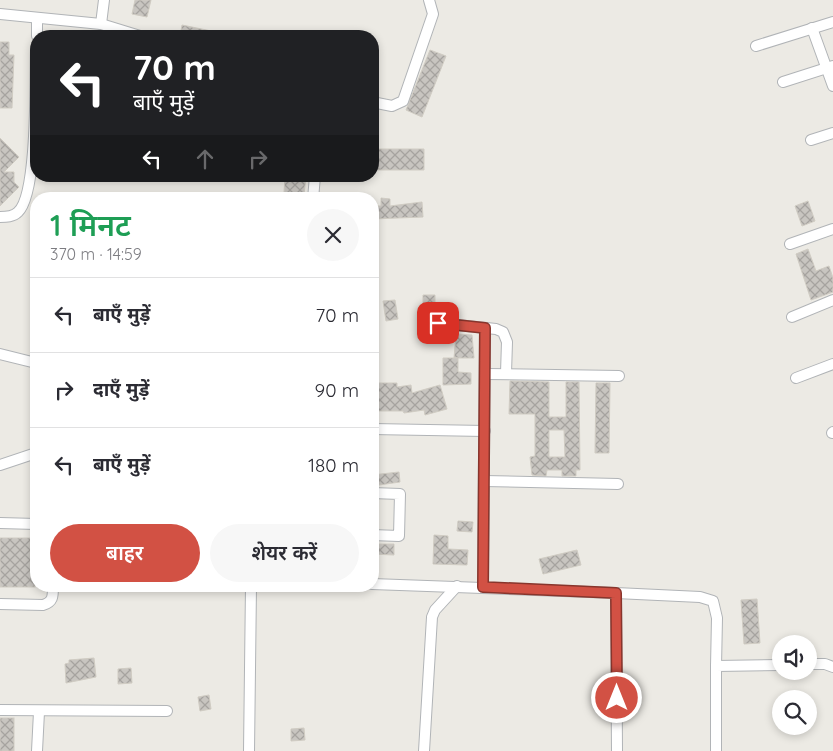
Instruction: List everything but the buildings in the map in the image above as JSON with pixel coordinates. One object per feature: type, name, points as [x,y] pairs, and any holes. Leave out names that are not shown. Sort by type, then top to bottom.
[{"type":"street","points":[[101,24],[104,0]]},
{"type":"street","points":[[379,103],[392,106],[403,101],[433,14],[429,0]]},
{"type":"street","points":[[0,14],[101,24],[120,30]]},
{"type":"street","points":[[37,18],[37,30]]},
{"type":"street","points":[[756,46],[833,22]]},
{"type":"street","points":[[812,28],[830,67],[833,86]]},
{"type":"street","points":[[783,82],[830,67]]},
{"type":"street","points":[[811,140],[833,133]]},
{"type":"street","points":[[0,217],[10,217],[18,212],[27,194],[30,178]]},
{"type":"street","points":[[790,244],[833,229]]},
{"type":"street","points":[[792,317],[833,300]]},
{"type":"street","points":[[438,323],[500,330],[506,335],[506,373]]},
{"type":"street","points":[[483,587],[485,328]]},
{"type":"street","points":[[0,354],[30,362]]},
{"type":"street","points":[[796,378],[833,364]]},
{"type":"street","points":[[486,374],[619,376]]},
{"type":"street","points":[[379,429],[485,431]]},
{"type":"street","points":[[0,465],[30,456]]},
{"type":"street","points":[[484,481],[618,484]]},
{"type":"street","points":[[379,493],[400,494],[399,536],[379,535]]},
{"type":"street","points":[[0,523],[30,524]]},
{"type":"street","points":[[379,584],[700,597],[713,602],[717,618],[716,751]]},
{"type":"street","points":[[424,751],[432,617],[435,610],[457,586]]},
{"type":"street","points":[[0,604],[43,605],[49,603],[53,598],[53,592]]},
{"type":"street","points":[[249,751],[251,592]]},
{"type":"street","points":[[616,593],[617,751]]},
{"type":"street","points":[[817,664],[833,667]]},
{"type":"street","points":[[716,666],[772,665]]},
{"type":"street","points":[[0,710],[39,712],[167,711]]},
{"type":"street","points":[[38,751],[39,712]]},
{"type":"route","points":[[438,323],[485,328],[483,587],[616,593],[617,698]]}]
